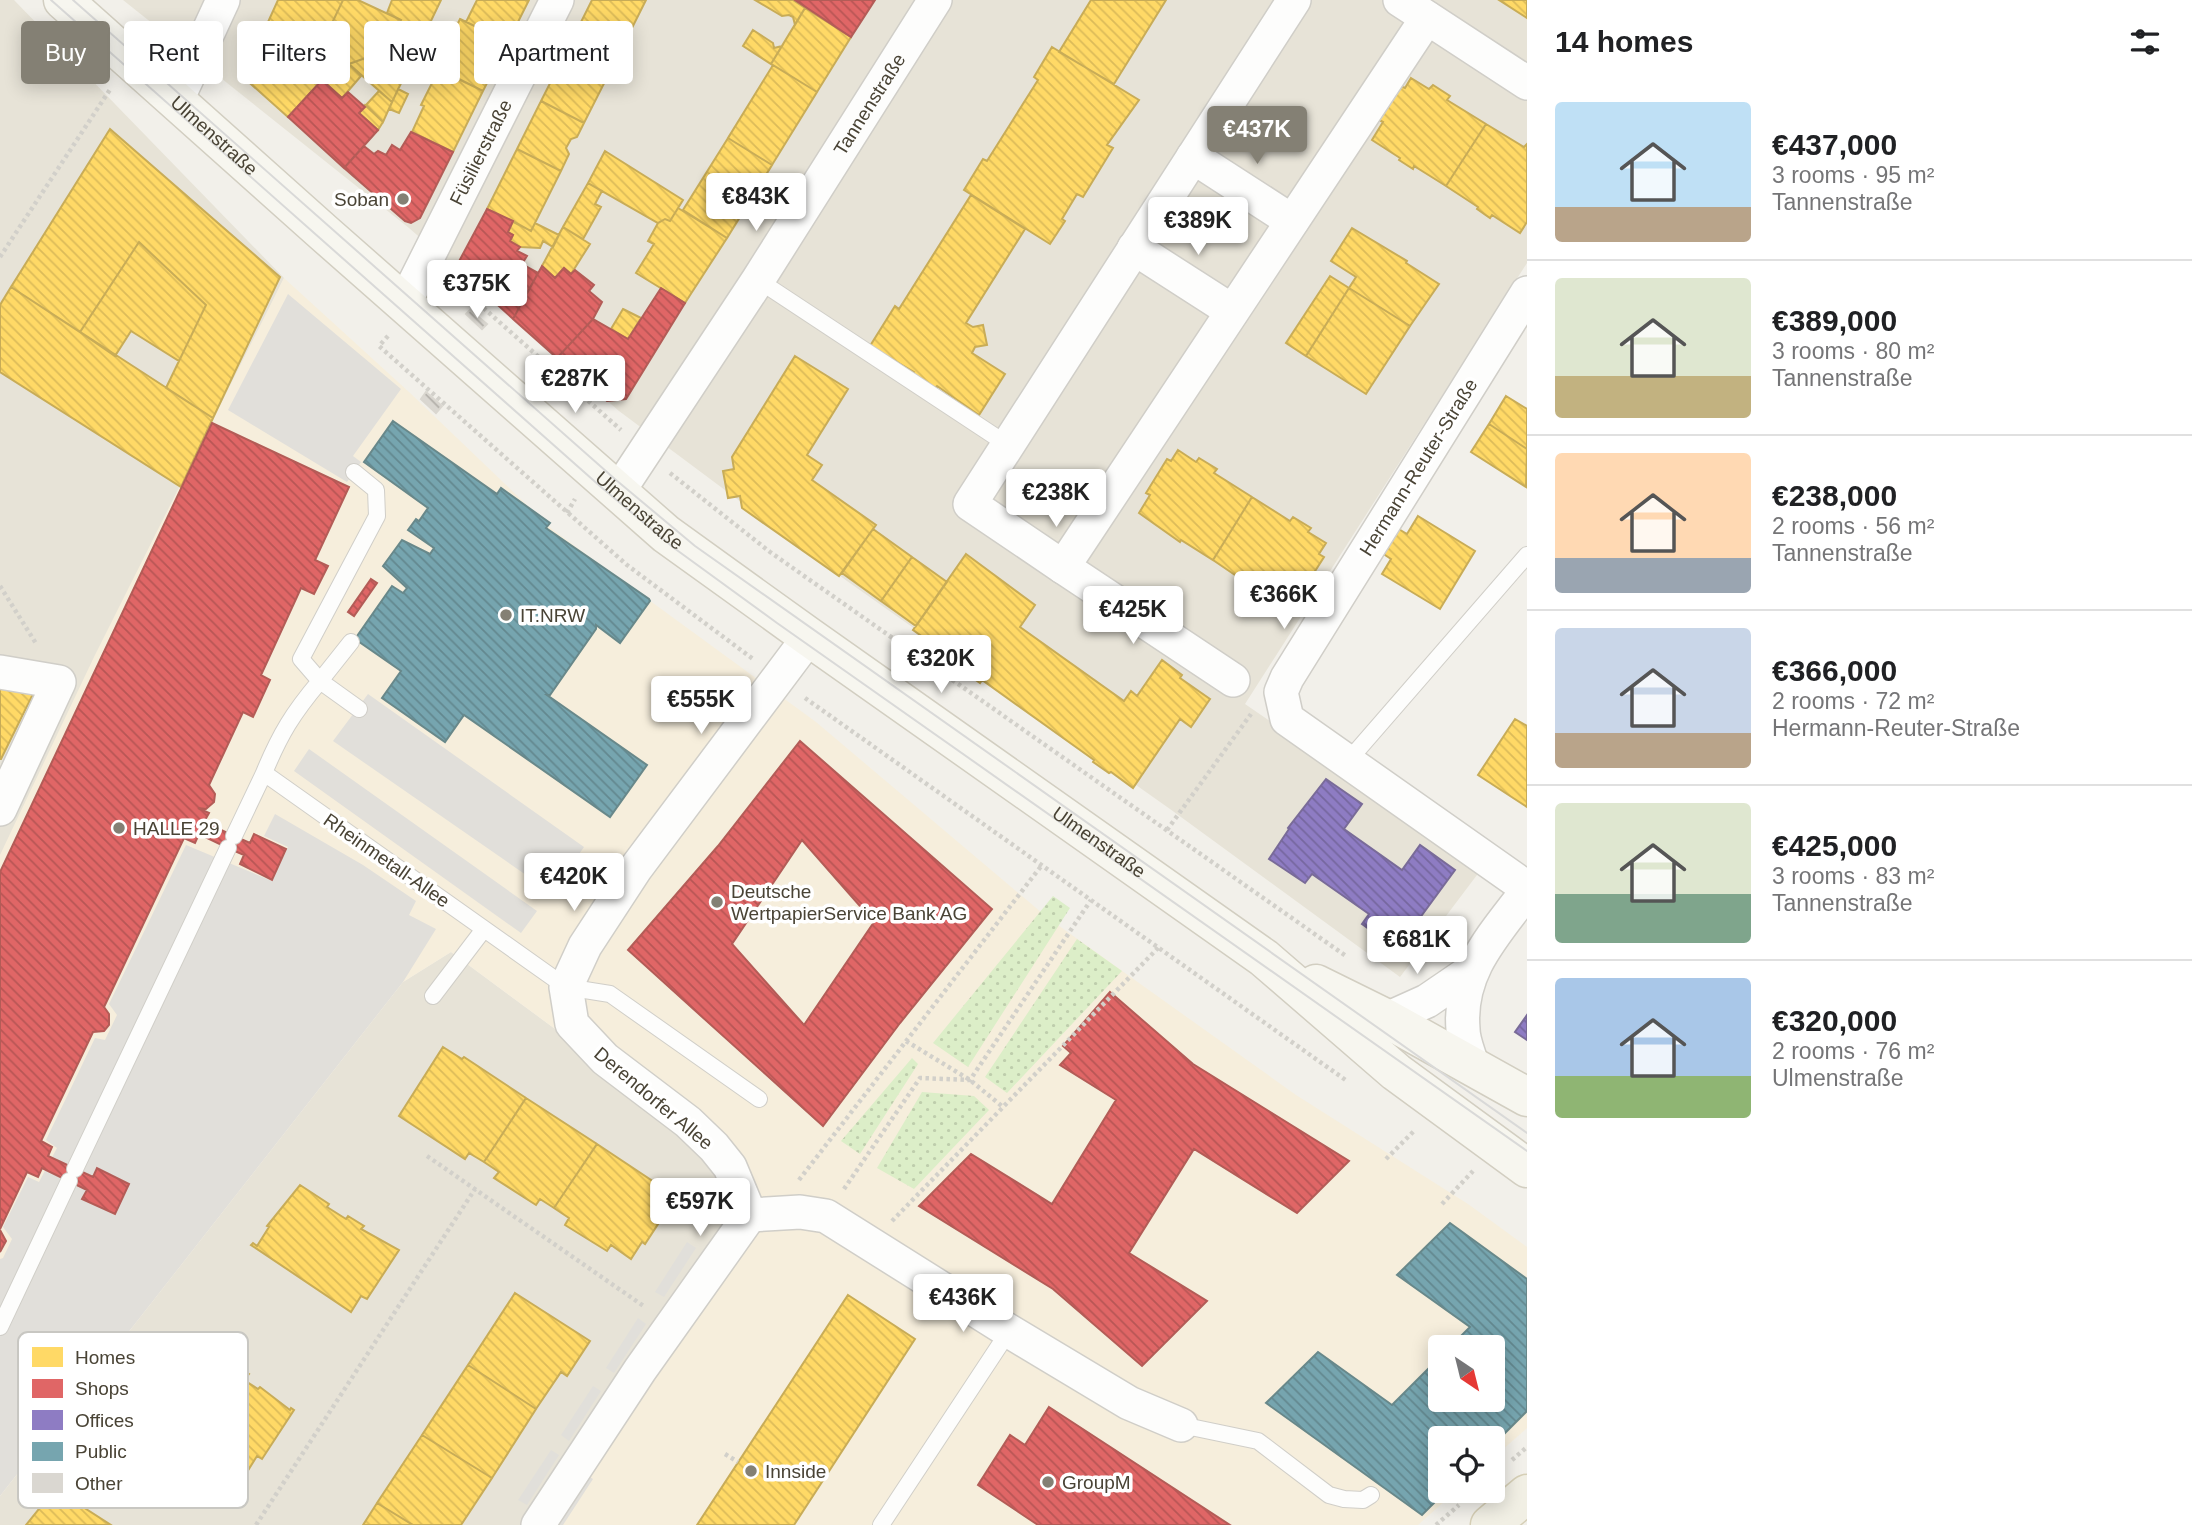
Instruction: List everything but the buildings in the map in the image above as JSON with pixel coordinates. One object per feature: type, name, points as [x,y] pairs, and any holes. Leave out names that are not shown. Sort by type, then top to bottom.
[{"type":"main road","name":"Ulmenstraße","points":[[63,0],[124,54]]},
{"type":"main road","name":"Ulmenstraße","points":[[157,84],[397,320],[618,492],[666,534],[1264,958],[1396,1072],[1527,1168]]},
{"type":"main road","name":"Ulmenstraße","points":[[1264,958],[1387,1019],[1527,1097]]},
{"type":"main road","points":[[1490,1525],[1527,1494]]},
{"type":"street","points":[[176,102],[223,0]]},
{"type":"street","name":"Füsilierstraße","points":[[397,320],[557,0]]},
{"type":"street","name":"Tannenstraße","points":[[618,492],[758,280],[935,0]]},
{"type":"street","points":[[1233,680],[970,504],[1294,0]]},
{"type":"street","points":[[1400,0],[1527,83]]},
{"type":"street","points":[[1063,567],[1427,18]]},
{"type":"street","points":[[1193,156],[1292,221]]},
{"type":"street","points":[[1134,248],[1232,312]]},
{"type":"street","name":"Hermann-Reuter-Straße","points":[[1527,293],[1294,666],[1281,692],[1287,719],[1527,889]]},
{"type":"street","points":[[566,987],[585,946],[636,867],[808,637]]},
{"type":"street","points":[[0,672],[59,682],[0,808]]},
{"type":"street","points":[[1472,1065],[1463,1031],[1463,1003],[1471,971],[1527,889]]},
{"type":"street","points":[[1387,1019],[1427,1002],[1471,971]]},
{"type":"street","name":"Derendorfer Allee","points":[[566,987],[572,1024],[605,1059],[688,1122],[714,1147],[730,1167],[750,1215]]},
{"type":"street","points":[[538,1525],[671,1325],[750,1215],[813,1214],[869,1244],[1129,1403],[1181,1425]]},
{"type":"lane","points":[[758,280],[1008,445]]},
{"type":"lane","points":[[354,472],[376,490],[377,516],[301,659],[320,681],[359,709]]},
{"type":"lane","points":[[1348,761],[1527,555]]},
{"type":"lane","points":[[0,1327],[284,729],[294,712],[351,642]]},
{"type":"lane","name":"Rheinmetall-Allee","points":[[264,773],[566,987]]},
{"type":"lane","points":[[433,996],[484,929]]},
{"type":"lane","points":[[566,987],[610,994],[759,1099]]},
{"type":"lane","points":[[881,1525],[1009,1331]]},
{"type":"lane","points":[[1181,1425],[1258,1441],[1329,1495],[1363,1500],[1371,1495]]},
{"type":"path","points":[[0,257],[124,68]]},
{"type":"path","points":[[428,259],[626,435]]},
{"type":"path","points":[[397,320],[379,346],[627,565],[743,651]]},
{"type":"path","points":[[600,429],[609,420]]},
{"type":"path","points":[[507,460],[516,450]]},
{"type":"path","points":[[669,472],[770,552],[1349,958]]},
{"type":"path","points":[[567,513],[576,497]]},
{"type":"path","points":[[0,586],[59,682]]},
{"type":"path","points":[[809,701],[1349,1082]]},
{"type":"path","points":[[1167,830],[1253,710]]},
{"type":"path","points":[[832,717],[837,711]]},
{"type":"path","points":[[970,1080],[920,1078],[813,1214],[796,1184],[1042,865]]},
{"type":"path","points":[[970,1080],[1091,900]]},
{"type":"path","points":[[869,1244],[1159,947]]},
{"type":"path","points":[[906,1041],[970,1080],[1003,1107]]},
{"type":"path","points":[[1405,1122],[1425,1136]]},
{"type":"path","points":[[1386,1159],[1416,1130]]},
{"type":"path","points":[[427,1156],[671,1325]]},
{"type":"path","points":[[1464,1164],[1484,1178]]},
{"type":"path","points":[[1442,1204],[1474,1171]]},
{"type":"path","points":[[256,1525],[475,1189]]},
{"type":"path","points":[[725,1454],[738,1462]]},
{"type":"shaded area","points":[[0,0],[14,0],[34,21],[21,21],[21,84],[96,84],[284,278],[0,867]]},
{"type":"shaded area","points":[[123,0],[1527,0],[1527,263],[1245,704],[1483,867],[1400,977],[1170,809],[847,581],[619,411],[409,228],[223,80],[223,21],[149,21]]},
{"type":"shaded area","points":[[284,278],[409,392],[553,530],[816,722],[1048,918],[1296,1095],[1468,1204],[1527,1247],[1527,1428],[1505,1447],[1505,1426],[1428,1426],[1428,1503],[1443,1503],[1418,1525],[537,1525],[752,1210],[716,1148],[451,952],[403,982],[129,1332],[18,1332],[18,1473],[0,1496],[0,855],[94,657]]},
{"type":"shaded area","points":[[288,294],[401,389],[353,456],[361,462],[347,482],[228,410]]},
{"type":"shaded area","points":[[368,694],[584,847],[552,893],[333,741]]},
{"type":"shaded area","points":[[309,749],[537,911],[521,933],[294,771]]},
{"type":"shaded area","points":[[275,814],[363,865],[416,901],[409,915],[436,929],[403,982],[129,1332],[18,1332],[18,1473],[0,1496],[0,1259],[12,1239],[3,1227],[28,1177],[39,1182],[57,1148],[46,1140],[95,1038],[105,1040],[117,1015],[109,1004],[186,845],[272,881],[288,847],[264,836]]},
{"type":"shaded area","points":[[451,952],[716,1148],[752,1211],[537,1525],[0,1525],[0,1496],[18,1473],[18,1508],[248,1508],[248,1332],[129,1332],[403,982]]},
{"type":"shaded area","points":[[687,1242],[696,1248],[664,1297],[655,1292]]},
{"type":"shaded area","points":[[638,1318],[646,1324],[614,1373],[606,1368]]},
{"type":"shaded area","points":[[593,1386],[601,1391],[569,1441],[561,1435]]},
{"type":"shaded area","points":[[551,1450],[559,1455],[527,1505],[518,1500]]},
{"type":"shaded area","points":[[584,1473],[593,1479],[563,1525],[555,1525]]},
{"type":"green space","points":[[1053,896],[1070,908],[968,1067],[933,1043]]},
{"type":"green space","points":[[1077,939],[1122,971],[1007,1093],[985,1077]]},
{"type":"green space","points":[[912,1058],[918,1064],[860,1154],[841,1141]]},
{"type":"green space","points":[[922,1092],[974,1096],[989,1110],[914,1189],[877,1168]]},
{"type":"tram line","points":[[51,0],[601,487],[674,548],[1527,1151]]},
{"type":"tram line","points":[[73,0],[616,480],[695,546],[1527,1133]]},
{"type":"place","name":"Soban","points":[[403,199]]},
{"type":"place","name":"IT.NRW","points":[[506,615]]},
{"type":"place","name":"HALLE 29","points":[[119,828]]},
{"type":"place","name":"Deutsche WertpapierService Bank AG","points":[[717,902]]},
{"type":"place","name":"Innside","points":[[751,1471]]},
{"type":"place","name":"GroupM","points":[[1048,1482]]}]
